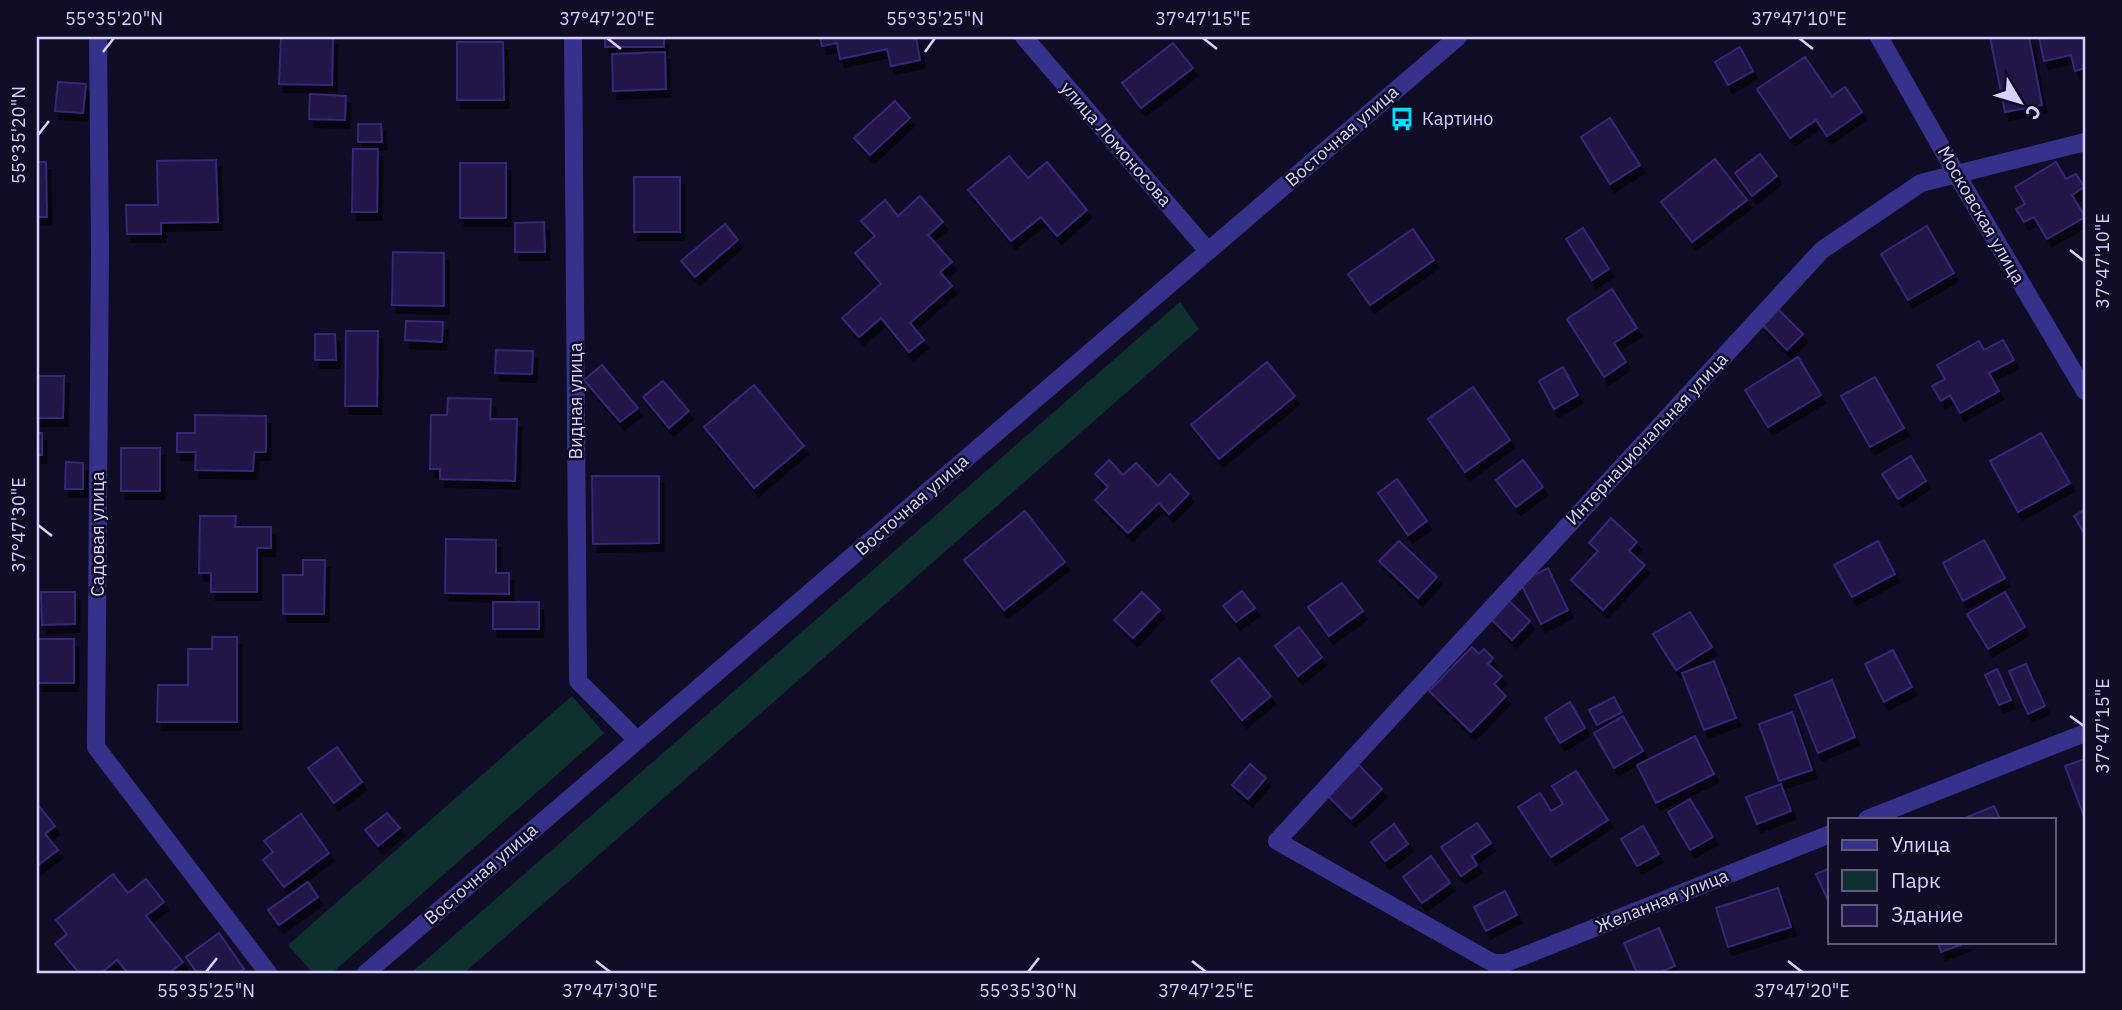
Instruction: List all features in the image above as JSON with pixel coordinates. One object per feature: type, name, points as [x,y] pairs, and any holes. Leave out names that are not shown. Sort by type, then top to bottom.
[{"type":"street","name":"Садовая улица","points":[[98,37],[100,250],[96,747],[268,973]]},
{"type":"street","name":"Видная улица","points":[[573,37],[578,681],[637,740]]},
{"type":"street","name":"улица Ломоносова","points":[[1024,37],[1208,251]]},
{"type":"street","name":"Восточная улица","points":[[366,973],[1458,37]]},
{"type":"street","name":"Московская улица","points":[[1879,37],[2085,391]]},
{"type":"street","name":"Интернациональная улица","points":[[1493,963],[1277,841],[1822,250],[1921,183],[2085,142]]},
{"type":"street","points":[[1870,818],[2085,733]]},
{"type":"street","name":"Желанная улица","points":[[1493,963],[1506,963],[1828,835]]},
{"type":"green space","points":[[1180,302],[1199,329],[464,973],[411,973]]},
{"type":"green space","points":[[572,696],[604,733],[332,973],[313,973],[288,945]]},
{"type":"building","points":[[281,37],[333,37],[332,85],[279,84]]},
{"type":"building","points":[[605,37],[664,37],[664,47],[605,47]]},
{"type":"building","points":[[820,37],[916,37],[920,60],[891,66],[887,49],[840,59],[837,43],[822,46]]},
{"type":"building","points":[[1990,37],[2029,37],[2042,105],[2005,112]]},
{"type":"building","points":[[2039,37],[2085,37],[2085,68],[2075,71],[2071,55],[2044,61]]},
{"type":"building","points":[[457,42],[503,42],[504,100],[457,100]]},
{"type":"building","points":[[1173,43],[1193,68],[1141,108],[1122,83]]},
{"type":"building","points":[[1740,47],[1753,71],[1728,85],[1715,62]]},
{"type":"building","points":[[665,52],[666,89],[613,91],[612,54]]},
{"type":"building","points":[[1805,57],[1832,96],[1845,87],[1862,112],[1827,136],[1816,120],[1790,138],[1757,89]]},
{"type":"building","points":[[58,82],[86,84],[83,113],[55,111]]},
{"type":"building","points":[[310,94],[346,96],[345,120],[309,119]]},
{"type":"building","points":[[895,101],[910,118],[870,155],[854,138]]},
{"type":"building","points":[[1610,118],[1640,165],[1610,184],[1581,137]]},
{"type":"building","points":[[358,124],[381,124],[382,142],[358,142]]},
{"type":"building","points":[[353,149],[378,149],[377,212],[352,212]]},
{"type":"building","points":[[1760,154],[1777,176],[1752,196],[1735,173]]},
{"type":"building","points":[[1009,156],[1028,178],[1047,162],[1087,210],[1057,236],[1041,217],[1011,241],[968,190]]},
{"type":"building","points":[[1715,159],[1747,200],[1692,242],[1661,202]]},
{"type":"building","points":[[216,160],[218,222],[161,223],[161,234],[127,234],[126,205],[158,205],[157,161]]},
{"type":"building","points":[[37,162],[46,162],[47,217],[37,217]]},
{"type":"building","points":[[2056,162],[2066,179],[2076,174],[2084,187],[2072,195],[2085,217],[2047,239],[2034,217],[2024,222],[2016,209],[2025,204],[2015,187]]},
{"type":"building","points":[[460,163],[506,163],[506,218],[460,218]]},
{"type":"building","points":[[634,177],[680,177],[680,232],[634,232]]},
{"type":"building","points":[[920,196],[943,222],[928,235],[952,262],[940,272],[952,286],[910,323],[924,340],[909,352],[881,318],[859,337],[842,318],[881,284],[855,253],[875,236],[861,221],[885,200],[898,216]]},
{"type":"building","points":[[544,222],[545,252],[515,252],[515,223]]},
{"type":"building","points":[[725,224],[738,240],[695,277],[681,261]]},
{"type":"building","points":[[1927,226],[1954,273],[1908,300],[1881,254]]},
{"type":"building","points":[[1583,228],[1609,269],[1592,280],[1566,239]]},
{"type":"building","points":[[1413,229],[1434,260],[1370,305],[1348,274]]},
{"type":"building","points":[[393,252],[444,253],[444,306],[392,305]]},
{"type":"building","points":[[1612,289],[1637,328],[1614,343],[1626,362],[1604,377],[1567,319]]},
{"type":"building","points":[[1775,306],[1803,334],[1787,350],[1760,322]]},
{"type":"building","points":[[406,321],[443,322],[442,342],[405,340]]},
{"type":"building","points":[[346,331],[378,331],[377,406],[345,406]]},
{"type":"building","points":[[315,334],[335,334],[336,360],[315,360]]},
{"type":"building","points":[[2003,340],[2014,360],[1989,373],[1999,391],[1960,413],[1950,395],[1941,401],[1932,386],[1945,379],[1937,365],[1979,341],[1984,350]]},
{"type":"building","points":[[496,350],[533,351],[532,374],[495,373]]},
{"type":"building","points":[[1798,357],[1821,395],[1768,427],[1745,390]]},
{"type":"building","points":[[1267,362],[1295,396],[1219,459],[1191,425]]},
{"type":"building","points":[[602,365],[638,408],[620,422],[584,380]]},
{"type":"building","points":[[1563,367],[1578,395],[1554,409],[1539,381]]},
{"type":"building","points":[[37,376],[64,376],[63,418],[37,418]]},
{"type":"building","points":[[1875,377],[1904,428],[1870,447],[1841,396]]},
{"type":"building","points":[[663,381],[689,411],[669,428],[643,397]]},
{"type":"building","points":[[754,385],[804,446],[754,488],[704,427]]},
{"type":"building","points":[[1473,387],[1510,440],[1465,472],[1428,419]]},
{"type":"building","points":[[448,398],[491,399],[490,419],[517,419],[515,481],[440,479],[440,469],[430,469],[431,415],[447,415]]},
{"type":"building","points":[[195,415],[266,416],[266,452],[254,452],[253,471],[195,470],[196,452],[177,452],[177,433],[195,433]]},
{"type":"building","points":[[37,433],[42,433],[42,455],[37,455]]},
{"type":"building","points":[[2041,433],[2070,483],[2018,512],[1990,461]]},
{"type":"building","points":[[121,448],[160,448],[160,491],[121,491]]},
{"type":"building","points":[[1911,456],[1926,481],[1898,499],[1882,474]]},
{"type":"building","points":[[1109,460],[1123,475],[1136,463],[1158,486],[1170,474],[1189,494],[1169,514],[1159,503],[1128,533],[1095,500],[1108,487],[1095,474]]},
{"type":"building","points":[[1523,460],[1543,487],[1516,507],[1496,480]]},
{"type":"building","points":[[66,462],[83,463],[83,489],[65,489]]},
{"type":"building","points":[[592,476],[659,476],[659,543],[593,544]]},
{"type":"building","points":[[1397,479],[1427,521],[1408,535],[1378,493]]},
{"type":"building","points":[[2085,509],[2085,535],[2074,516]]},
{"type":"building","points":[[1025,511],[1065,562],[1004,610],[964,560]]},
{"type":"building","points":[[200,516],[236,516],[235,527],[271,527],[271,548],[257,548],[257,592],[211,592],[211,573],[199,573]]},
{"type":"building","points":[[1611,518],[1637,542],[1629,551],[1645,565],[1603,610],[1571,580],[1598,551],[1589,543]]},
{"type":"building","points":[[446,539],[496,540],[496,573],[509,573],[509,594],[445,593]]},
{"type":"building","points":[[1984,540],[2005,578],[1963,601],[1943,563]]},
{"type":"building","points":[[1399,541],[1437,577],[1418,598],[1379,561]]},
{"type":"building","points":[[1878,541],[1895,574],[1852,597],[1834,565]]},
{"type":"building","points":[[303,560],[325,560],[324,614],[283,614],[283,575],[303,575]]},
{"type":"building","points":[[1548,568],[1568,610],[1541,624],[1520,582]]},
{"type":"building","points":[[1342,583],[1363,611],[1329,636],[1308,607]]},
{"type":"building","points":[[1242,591],[1255,608],[1236,622],[1223,606]]},
{"type":"building","points":[[41,592],[75,592],[75,624],[42,625]]},
{"type":"building","points":[[1142,592],[1160,610],[1133,638],[1114,620]]},
{"type":"building","points":[[2005,592],[2025,627],[1988,649],[1967,614]]},
{"type":"building","points":[[1507,599],[1530,621],[1512,640],[1489,617]]},
{"type":"building","points":[[493,602],[539,602],[539,629],[493,629]]},
{"type":"building","points":[[1690,612],[1712,647],[1676,670],[1653,634]]},
{"type":"building","points":[[1299,627],[1322,657],[1298,676],[1275,646]]},
{"type":"building","points":[[212,637],[237,637],[237,722],[157,722],[158,685],[188,685],[188,649],[212,649]]},
{"type":"building","points":[[37,639],[74,639],[74,683],[37,683]]},
{"type":"building","points":[[1472,647],[1479,654],[1484,649],[1493,658],[1488,664],[1502,676],[1494,684],[1506,696],[1471,732],[1429,691]]},
{"type":"building","points":[[1893,650],[1912,687],[1884,702],[1865,664]]},
{"type":"building","points":[[1239,658],[1271,696],[1242,720],[1211,681]]},
{"type":"building","points":[[1714,661],[1736,718],[1704,730],[1682,673]]},
{"type":"building","points":[[2026,664],[2045,706],[2028,714],[2009,671]]},
{"type":"building","points":[[1997,669],[2011,700],[1999,705],[1985,675]]},
{"type":"building","points":[[1832,680],[1855,737],[1818,753],[1795,695]]},
{"type":"building","points":[[1614,697],[1622,712],[1597,725],[1589,710]]},
{"type":"building","points":[[1570,702],[1585,728],[1560,743],[1545,718]]},
{"type":"building","points":[[1792,712],[1812,770],[1779,781],[1759,724]]},
{"type":"building","points":[[1623,716],[1643,751],[1614,768],[1594,733]]},
{"type":"building","points":[[1695,736],[1714,774],[1656,803],[1637,765]]},
{"type":"building","points":[[337,747],[362,782],[334,803],[308,768]]},
{"type":"building","points":[[2085,759],[2085,819],[2065,766]]},
{"type":"building","points":[[1250,764],[1266,778],[1248,799],[1232,785]]},
{"type":"building","points":[[1359,765],[1382,789],[1351,819],[1328,796]]},
{"type":"building","points":[[1576,771],[1608,820],[1551,857],[1518,807],[1540,793],[1551,811],[1563,804],[1552,786]]},
{"type":"building","points":[[1781,784],[1791,811],[1757,824],[1746,797]]},
{"type":"building","points":[[1690,799],[1713,837],[1690,850],[1668,812]]},
{"type":"building","points":[[39,806],[55,826],[45,834],[58,850],[37,866],[37,807]]},
{"type":"building","points":[[1994,806],[2000,818],[1965,818]]},
{"type":"building","points":[[387,813],[400,828],[378,846],[365,830]]},
{"type":"building","points":[[301,814],[329,853],[284,887],[263,860],[273,852],[264,841]]},
{"type":"building","points":[[1477,823],[1491,843],[1472,856],[1477,865],[1461,876],[1441,847]]},
{"type":"building","points":[[1394,824],[1408,844],[1385,861],[1371,842]]},
{"type":"building","points":[[1643,826],[1659,854],[1637,866],[1621,839]]},
{"type":"building","points":[[1431,856],[1450,883],[1422,903],[1403,877]]},
{"type":"building","points":[[1828,869],[1828,901],[1816,874]]},
{"type":"building","points":[[113,874],[128,893],[146,879],[164,902],[146,916],[183,962],[169,973],[128,973],[117,960],[101,973],[79,973],[55,944],[67,934],[56,920]]},
{"type":"building","points":[[308,882],[318,897],[279,925],[268,910]]},
{"type":"building","points":[[1778,888],[1791,927],[1728,947],[1716,908]]},
{"type":"building","points":[[1505,891],[1517,915],[1486,931],[1474,907]]},
{"type":"building","points":[[1659,928],[1675,966],[1658,973],[1637,973],[1624,943]]},
{"type":"building","points":[[219,933],[244,969],[238,973],[197,973],[186,957]]},
{"type":"building","points":[[1939,944],[1963,944],[1941,952]]},
{"type":"place","name":"Картино","points":[[1402,119]]}]
